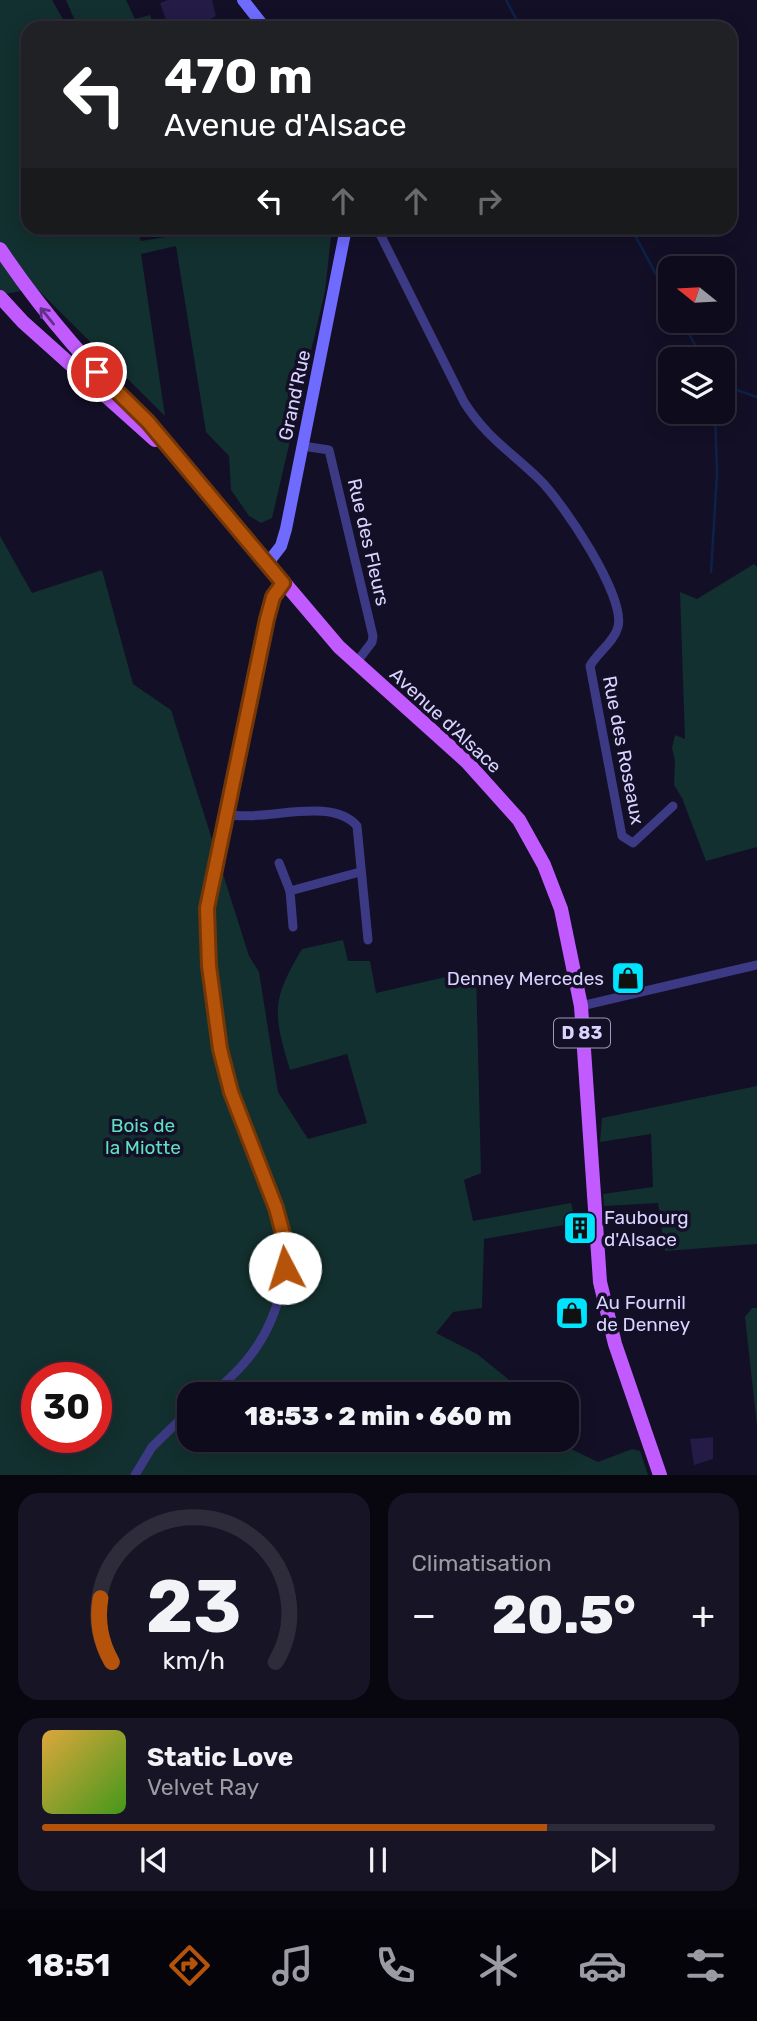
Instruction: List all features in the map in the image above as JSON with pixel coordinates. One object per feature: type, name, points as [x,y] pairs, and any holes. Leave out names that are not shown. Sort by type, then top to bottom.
[{"type":"main road","name":"Avenue d'Alsace","points":[[0,249],[46,316],[114,391],[148,422],[283,583],[356,663],[467,762],[519,820],[544,865],[561,909],[581,1006],[600,1282],[617,1353],[660,1475]]},
{"type":"main road","name":"Avenue d'Alsace","points":[[0,296],[23,322],[175,457]]},
{"type":"street","points":[[243,0],[256,21]]},
{"type":"street","name":"Grand'Rue","points":[[267,564],[281,546],[286,529],[345,235]]},
{"type":"street","name":"Rue des Roseaux","points":[[380,235],[464,402],[481,428],[541,480],[596,559],[614,594],[620,615],[618,630],[590,666],[622,836],[633,843],[673,806]]},
{"type":"street","name":"Rue des Fleurs","points":[[303,446],[329,450],[373,636],[372,642],[356,663]]},
{"type":"street","points":[[224,1382],[256,1351],[279,1302],[285,1268],[283,1234],[276,1208],[231,1092],[220,1049],[209,966],[207,908],[267,619],[273,597],[283,583]]},
{"type":"street","points":[[226,814],[242,817],[332,811],[348,816],[357,826],[368,940]]},
{"type":"street","points":[[279,863],[290,891],[293,927]]},
{"type":"street","points":[[290,891],[360,872]]},
{"type":"street","points":[[581,1006],[757,965]]},
{"type":"street","points":[[135,1475],[152,1447],[177,1423]]},
{"type":"green space","points":[[0,0],[52,0],[64,21],[21,21],[21,235],[139,235],[141,241],[178,235],[331,235],[325,291],[272,518],[261,523],[249,516],[231,490],[229,456],[206,432],[176,246],[141,254],[165,416],[36,288],[0,295]]},
{"type":"green space","points":[[66,0],[126,0],[135,19],[150,15],[152,21],[75,21]]},
{"type":"green space","name":"Bois de la Miotte","points":[[0,536],[32,593],[102,570],[133,684],[171,710],[249,956],[259,972],[278,1092],[308,1139],[367,1123],[347,1054],[290,1070],[280,1034],[278,1008],[285,982],[302,949],[343,940],[348,961],[370,961],[376,993],[476,970],[481,1173],[464,1180],[473,1221],[571,1203],[576,1223],[484,1239],[482,1308],[453,1312],[436,1333],[477,1354],[512,1382],[177,1382],[177,1452],[577,1452],[598,1462],[632,1449],[640,1451],[648,1475],[0,1475]]},
{"type":"green space","points":[[754,564],[757,567],[757,847],[706,861],[682,798],[674,785],[675,761],[672,748],[675,735],[685,739],[680,592],[697,599]]},
{"type":"green space","points":[[757,1086],[757,1244],[665,1251],[658,1203],[604,1206],[603,1194],[653,1187],[651,1134],[600,1142],[602,1118]]},
{"type":"green space","points":[[752,1308],[757,1308],[757,1426],[745,1317]]},
{"type":"building","points":[[168,0],[212,0],[216,16],[206,21],[166,21],[160,3]]},
{"type":"building","points":[[713,1437],[713,1459],[694,1465],[690,1439]]},
{"type":"waterway","points":[[506,0],[517,21]]},
{"type":"waterway","points":[[635,235],[658,278]]},
{"type":"waterway","points":[[688,333],[696,347]]},
{"type":"waterway","points":[[735,389],[757,397]]},
{"type":"waterway","points":[[711,572],[717,474],[715,424]]},
{"type":"place","name":"Denney Mercedes","points":[[628,978]]},
{"type":"place","name":"Faubourg d'Alsace","points":[[580,1228]]},
{"type":"place","name":"Au Fournil de Denney","points":[[572,1313]]},
{"type":"route","points":[[97,372],[148,422],[283,583],[273,597],[267,619],[207,908],[209,966],[220,1049],[245,1132],[276,1208],[283,1234],[285,1268]]}]
